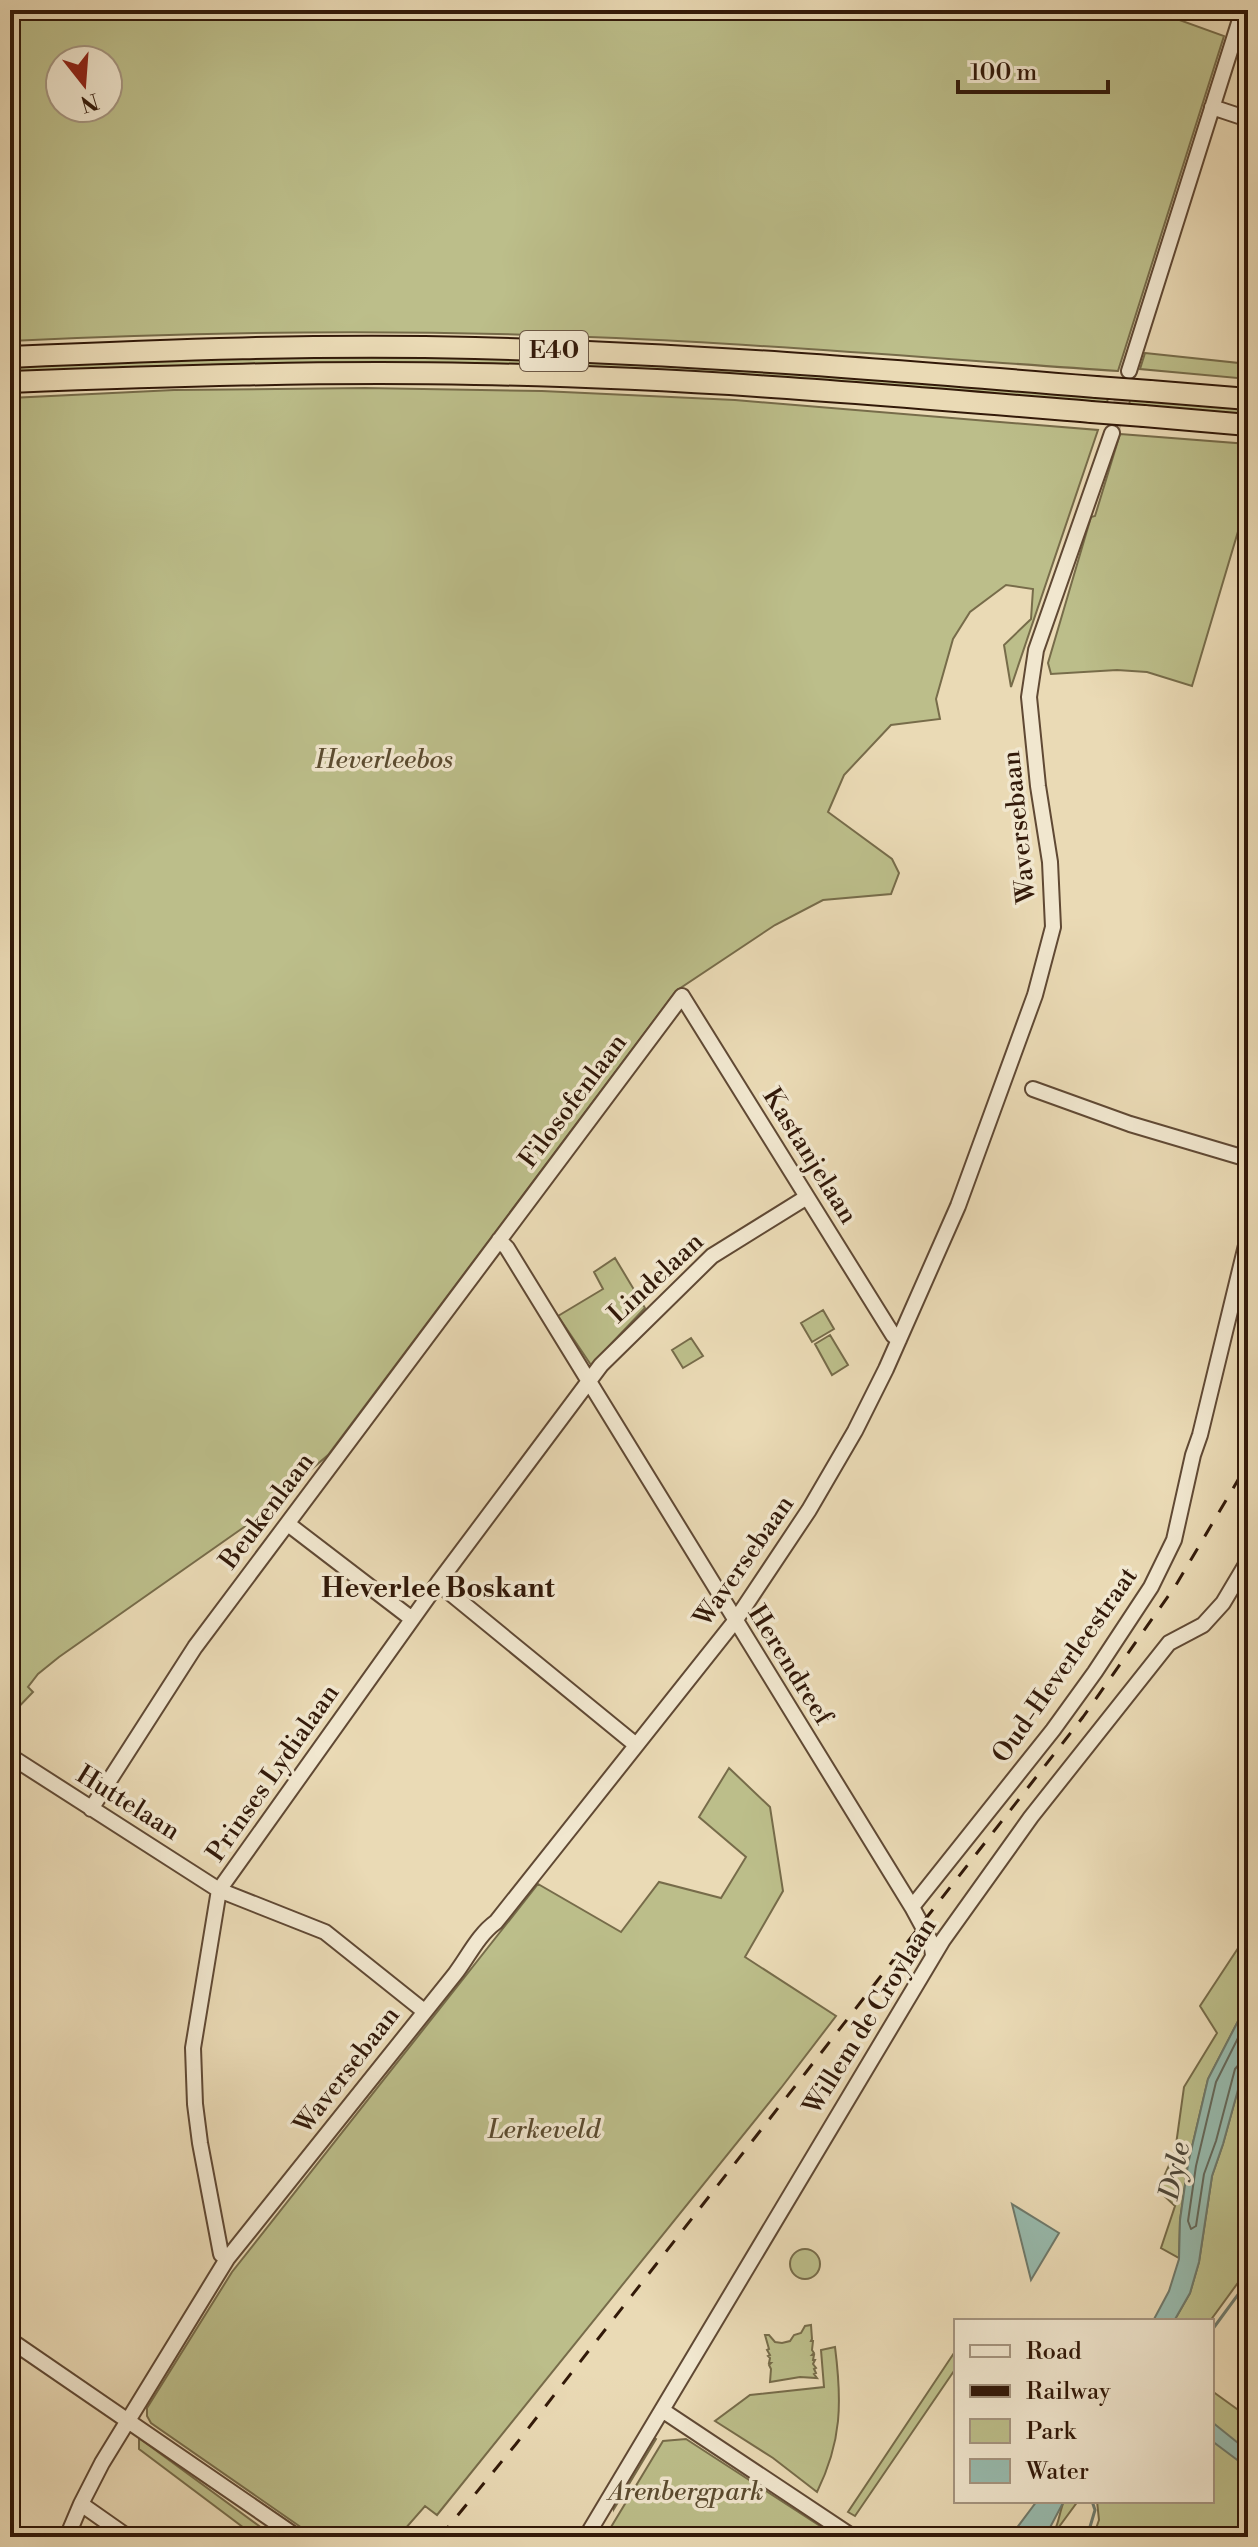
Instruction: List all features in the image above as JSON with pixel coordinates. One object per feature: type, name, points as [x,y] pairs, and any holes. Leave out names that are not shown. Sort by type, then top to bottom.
[{"type":"highway","name":"E40","points":[[10,357],[225,348],[474,348],[743,360],[1248,399]]},
{"type":"highway","name":"E40","points":[[10,382],[227,373],[476,374],[714,383],[1248,425]]},
{"type":"street","points":[[1129,371],[1243,10]]},
{"type":"street","points":[[1212,107],[1248,119]]},
{"type":"street","name":"Waversebaan","points":[[67,2537],[102,2463],[227,2259],[735,1621],[819,1494],[855,1431],[899,1340],[972,1172],[1035,995],[1053,927],[1050,862],[1029,697],[1036,650],[1090,494],[1095,463],[1109,432]]},
{"type":"street","name":"Kastanjelaan","points":[[682,996],[893,1337],[899,1340]]},
{"type":"street","name":"Filosofenlaan","points":[[499,1241],[682,996]]},
{"type":"street","points":[[1033,1089],[1144,1129],[1248,1159]]},
{"type":"street","name":"Lindelaan","points":[[589,1382],[617,1347],[712,1256],[807,1197]]},
{"type":"street","name":"Oud-Heverleestraat","points":[[912,1907],[1021,1772],[1093,1675],[1163,1566],[1174,1540],[1248,1237]]},
{"type":"street","name":"Herendreef","points":[[499,1241],[507,1248],[912,1907],[931,1942],[933,1955]]},
{"type":"street","name":"Beukenlaan","points":[[91,1809],[187,1658],[499,1241]]},
{"type":"street","name":"Prinses Lydialaan","points":[[227,2259],[221,2254],[200,2143],[193,2048],[219,1890],[438,1583],[589,1382]]},
{"type":"street","points":[[288,1524],[412,1619]]},
{"type":"street","name":"Willem de Croylaan","points":[[586,2537],[933,1955],[1031,1817],[1169,1643],[1203,1625],[1223,1603],[1248,1561]]},
{"type":"street","points":[[438,1583],[636,1745]]},
{"type":"street","name":"Huttelaan","points":[[10,1756],[219,1890],[325,1932],[424,2011]]},
{"type":"street","points":[[10,2340],[297,2537]]},
{"type":"street","points":[[662,2410],[853,2537]]},
{"type":"street","points":[[81,2504],[128,2537]]},
{"type":"street","points":[[10,2530],[20,2537]]},
{"type":"green space","points":[[10,10],[1168,10],[1171,17],[1224,36],[1118,371],[741,345],[540,335],[313,332],[10,341]]},
{"type":"green space","points":[[1145,353],[1248,364],[1248,379],[1140,369]]},
{"type":"green space","points":[[225,357],[474,358],[712,367],[1108,396],[1107,404],[474,365],[226,365],[10,373],[10,365]]},
{"type":"green space","name":"Heverleebos","points":[[365,388],[542,391],[735,400],[1098,430],[1011,687],[1004,645],[1031,619],[1033,589],[1006,585],[970,612],[953,639],[936,699],[940,719],[891,725],[844,775],[828,812],[892,859],[899,873],[891,894],[823,900],[775,925],[676,991],[328,1455],[247,1525],[38,1674],[28,1687],[33,1692],[10,1716],[10,398],[174,390]]},
{"type":"green space","points":[[1130,399],[1248,409],[1248,415],[1129,406]]},
{"type":"green space","points":[[1120,434],[1248,444],[1248,498],[1192,686],[1147,672],[1117,670],[1051,674],[1048,663],[1091,517],[1095,516]]},
{"type":"green space","points":[[615,1258],[645,1308],[591,1365],[558,1316],[603,1289],[594,1272]]},
{"type":"green space","points":[[823,1310],[834,1329],[812,1342],[801,1323]]},
{"type":"green space","points":[[830,1335],[848,1365],[832,1375],[815,1344]]},
{"type":"green space","points":[[691,1338],[703,1356],[683,1368],[672,1350]]},
{"type":"green space","name":"Lerkeveld","points":[[729,1768],[770,1807],[783,1891],[745,1957],[836,2016],[437,2515],[425,2506],[398,2537],[315,2537],[151,2423],[147,2408],[232,2272],[538,1884],[621,1932],[659,1882],[721,1898],[746,1857],[699,1817]]},
{"type":"green space","points":[[1248,1933],[1248,2002],[1208,2079],[1188,2164],[1180,2220],[1179,2258],[1161,2248],[1175,2206],[1158,2190],[1175,2152],[1184,2087],[1217,2033],[1200,2006]]},
{"type":"green space","points":[[1248,2063],[1248,2269],[1211,2319],[1175,2319],[1190,2293],[1199,2262],[1212,2176]]},
{"type":"green space","points":[[805,2249],[816,2253],[820,2264],[816,2275],[805,2279],[794,2275],[790,2264],[794,2253]]},
{"type":"green space","points":[[811,2325],[814,2374],[817,2378],[800,2377],[770,2382],[771,2363],[765,2335],[782,2343],[790,2341],[805,2326]]},
{"type":"green space","points":[[835,2347],[839,2386],[836,2438],[817,2492],[773,2458],[715,2421],[750,2395],[824,2387],[821,2350]]},
{"type":"green space","points":[[954,2353],[954,2371],[855,2516],[848,2512]]},
{"type":"green space","points":[[1214,2392],[1248,2417],[1248,2537],[1093,2537],[1099,2520],[1097,2503],[1214,2503]]},
{"type":"green space","points":[[653,2437],[656,2439],[614,2509],[614,2503]]},
{"type":"green space","points":[[139,2438],[274,2537],[256,2537],[139,2449]]},
{"type":"green space","name":"Arenbergpark","points":[[686,2439],[837,2537],[605,2537],[663,2441]]},
{"type":"green space","points":[[1063,2503],[1077,2503],[1056,2531],[1064,2537],[1051,2537]]},
{"type":"water","points":[[1248,2002],[1248,2063],[1212,2176],[1199,2262],[1190,2293],[1175,2319],[1154,2319],[1169,2291],[1179,2259],[1180,2220],[1188,2164],[1208,2079]]},
{"type":"water","points":[[1012,2204],[1059,2233],[1031,2280]]},
{"type":"water","points":[[1214,2424],[1248,2451],[1248,2468],[1214,2442]]},
{"type":"water","points":[[1036,2503],[1063,2503],[1045,2537],[1010,2537]]},
{"type":"waterway","points":[[1214,2327],[1248,2281]]},
{"type":"waterway","points":[[1087,2537],[1095,2510],[1093,2503]]},
{"type":"tunnel","points":[[1112,433],[1129,371]]},
{"type":"railway","points":[[440,2537],[516,2444],[1083,1717],[1176,1585],[1248,1463]]},
{"type":"district","name":"Heverlee Boskant","points":[[438,1588]]},
{"type":"water label","name":"Dyle","points":[[1175,2171]]}]
